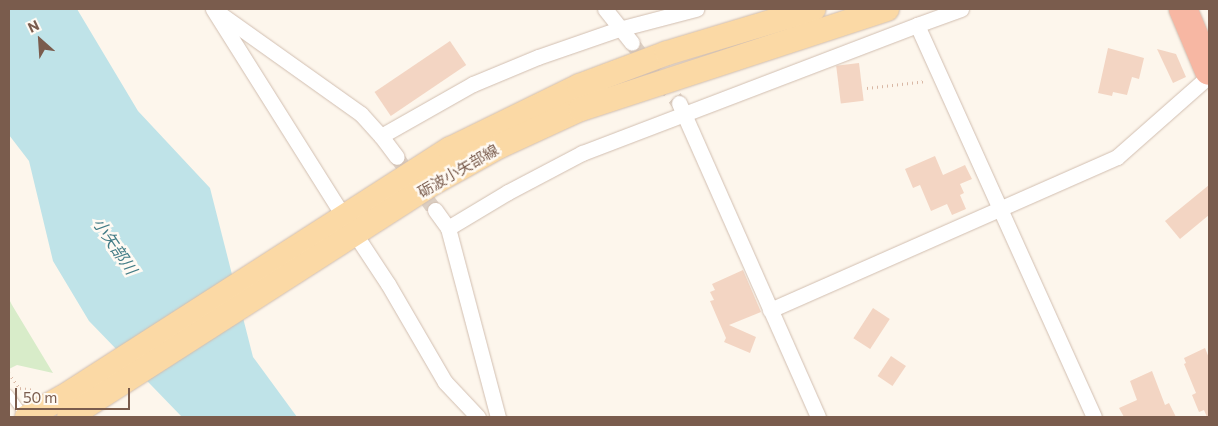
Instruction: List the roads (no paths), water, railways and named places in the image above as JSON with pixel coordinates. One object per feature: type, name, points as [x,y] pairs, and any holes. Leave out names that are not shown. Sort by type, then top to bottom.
[{"type":"highway","points":[[1183,9],[1209,71]]},
{"type":"main road","name":"砺波小矢部線","points":[[27,417],[69,409],[344,230],[450,150],[579,86],[667,53],[814,9]]},
{"type":"main road","name":"砺波小矢部線","points":[[344,230],[500,146],[581,109],[887,9]]},
{"type":"street","points":[[397,157],[382,136],[361,114],[213,9],[344,230],[388,284],[445,382],[478,417]]},
{"type":"street","points":[[605,9],[632,43]]},
{"type":"street","points":[[382,136],[473,84],[538,56],[619,29],[696,9]]},
{"type":"street","points":[[448,228],[508,192],[582,153],[682,108],[961,9]]},
{"type":"street","points":[[917,26],[1094,417]]},
{"type":"street","points":[[770,310],[1117,157],[1209,76]]},
{"type":"street","points":[[682,108],[818,417]]},
{"type":"street","points":[[434,210],[448,228],[498,417]]},
{"type":"lane","points":[[9,394],[27,417]]},
{"type":"water","name":"小矢部川","points":[[9,9],[77,9],[138,111],[210,188],[253,357],[297,417],[182,417],[89,321],[53,261],[29,161],[9,135]]},
{"type":"tunnel","points":[[632,43],[679,103]]},
{"type":"tunnel","points":[[397,157],[435,210]]}]
